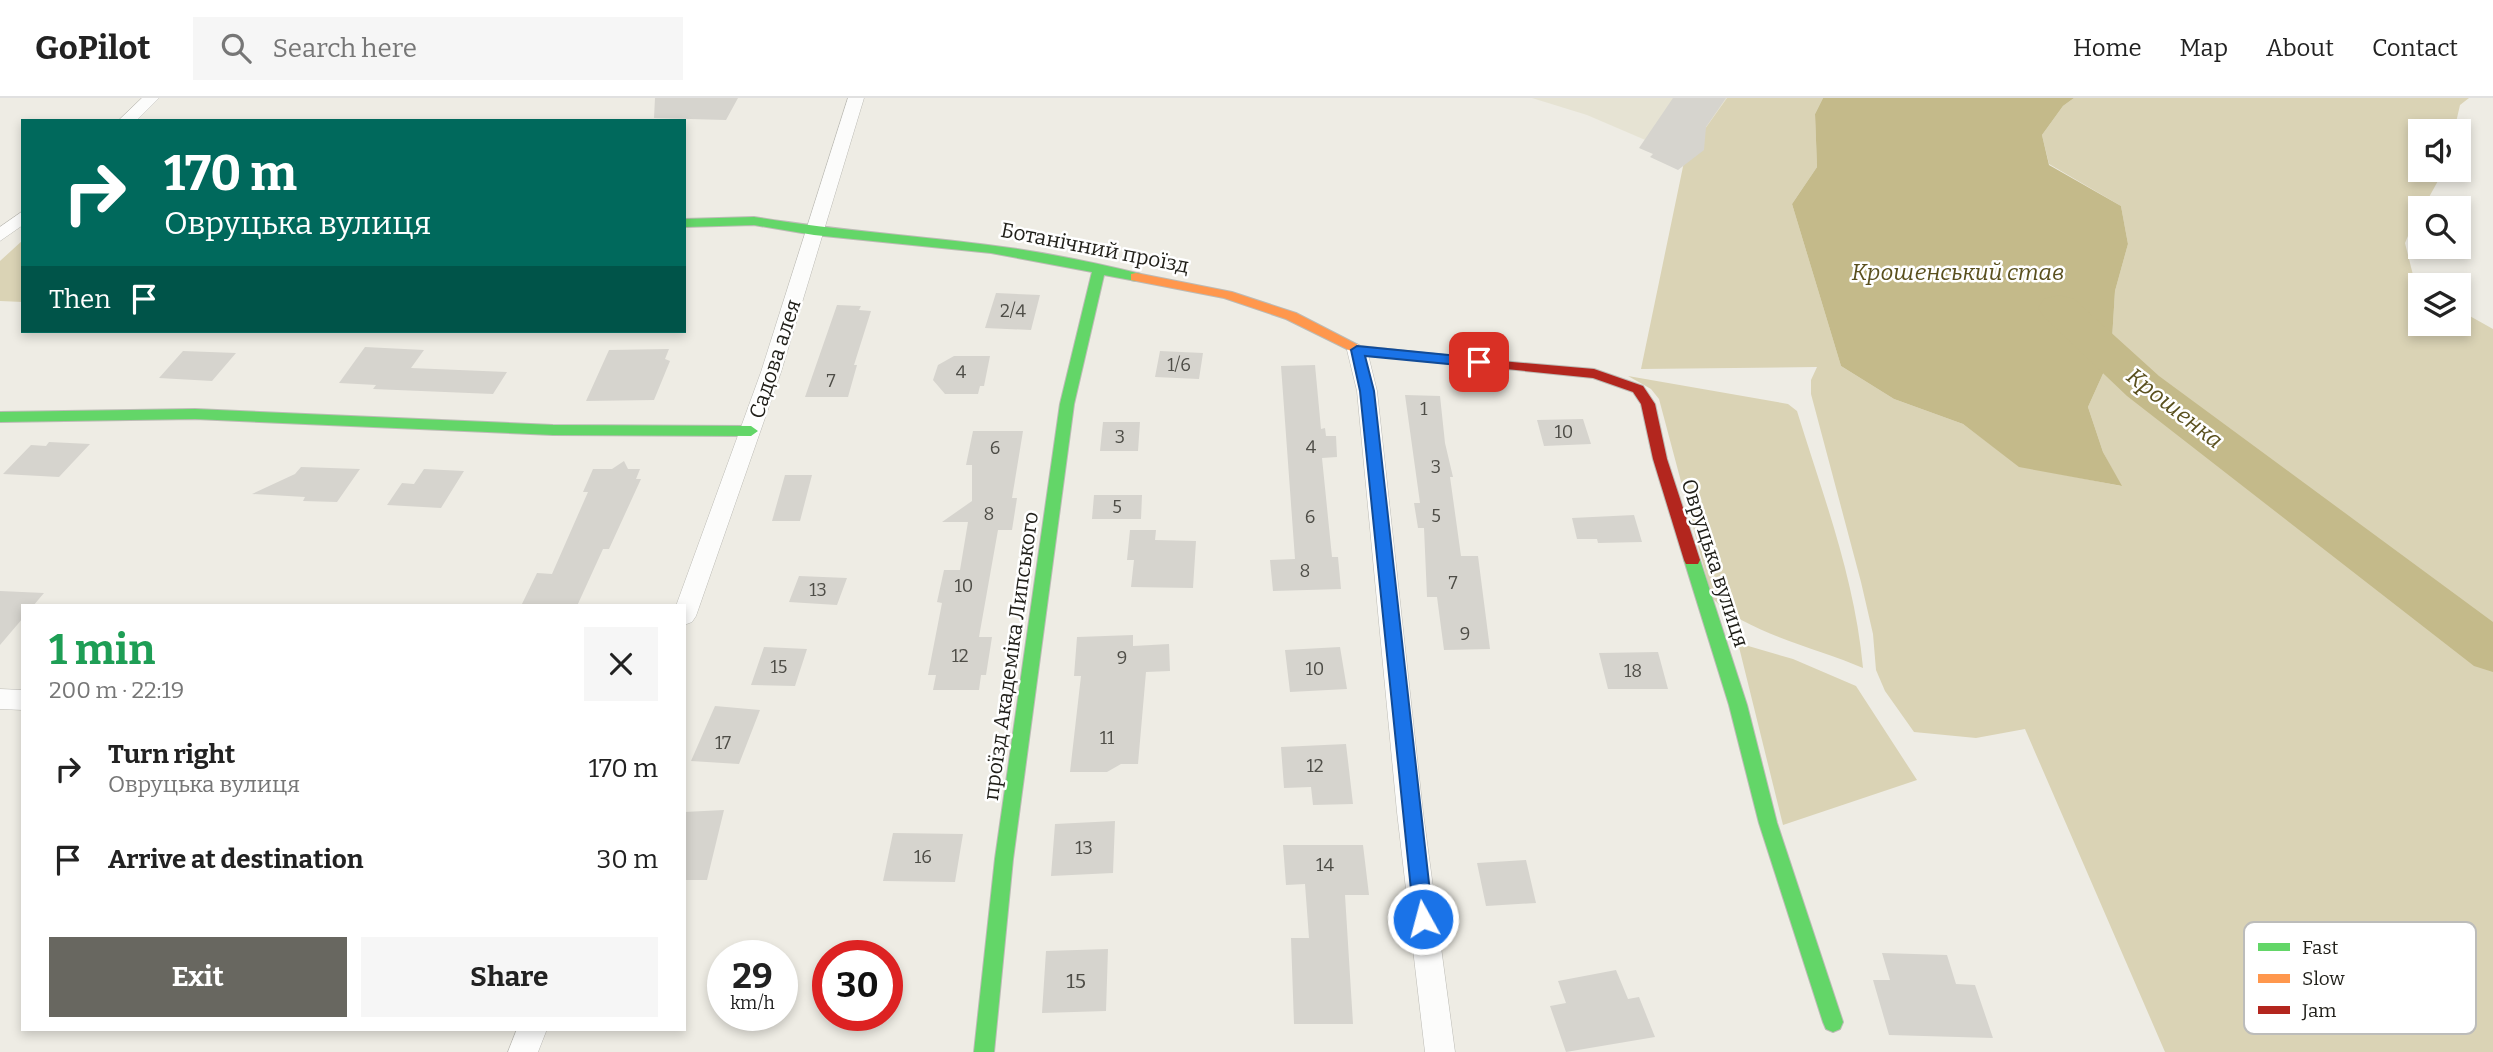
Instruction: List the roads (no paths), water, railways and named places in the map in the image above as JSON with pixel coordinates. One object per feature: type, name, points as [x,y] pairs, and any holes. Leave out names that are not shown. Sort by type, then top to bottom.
[{"type":"street","points":[[128,119],[151,98]]},
{"type":"street","name":"Садова алея","points":[[686,610],[751,431],[856,98]]},
{"type":"street","points":[[0,236],[21,218]]},
{"type":"street","name":"Ботанічний проїзд","points":[[686,223],[754,221],[814,231],[978,247],[1099,269],[1259,304],[1291,316],[1357,350]]},
{"type":"street","name":"проїзд Академіка Липського","points":[[984,1052],[1004,859],[1067,404],[1099,269]]},
{"type":"street","points":[[1357,350],[1367,391],[1410,812],[1440,1052]]},
{"type":"street","name":"Овруцька вулиця","points":[[1357,350],[1594,374],[1628,384],[1644,395],[1688,551],[1738,705],[1768,823],[1833,1022]]},
{"type":"street","points":[[0,417],[66,419],[124,415],[221,415],[323,422],[685,433],[751,431]]},
{"type":"street","points":[[0,699],[21,700]]},
{"type":"street","points":[[523,1052],[531,1031]]},
{"type":"water","name":"Крошенський став","points":[[1823,98],[2074,98],[2063,106],[2042,135],[2049,165],[2121,206],[2128,244],[2115,291],[2111,356],[2088,407],[2103,452],[2122,486],[2019,467],[1963,424],[1894,399],[1841,366],[1792,204],[1817,167],[1815,114]]},
{"type":"waterway","name":"Крошенка","points":[[2059,308],[2143,386],[2493,651]]}]
